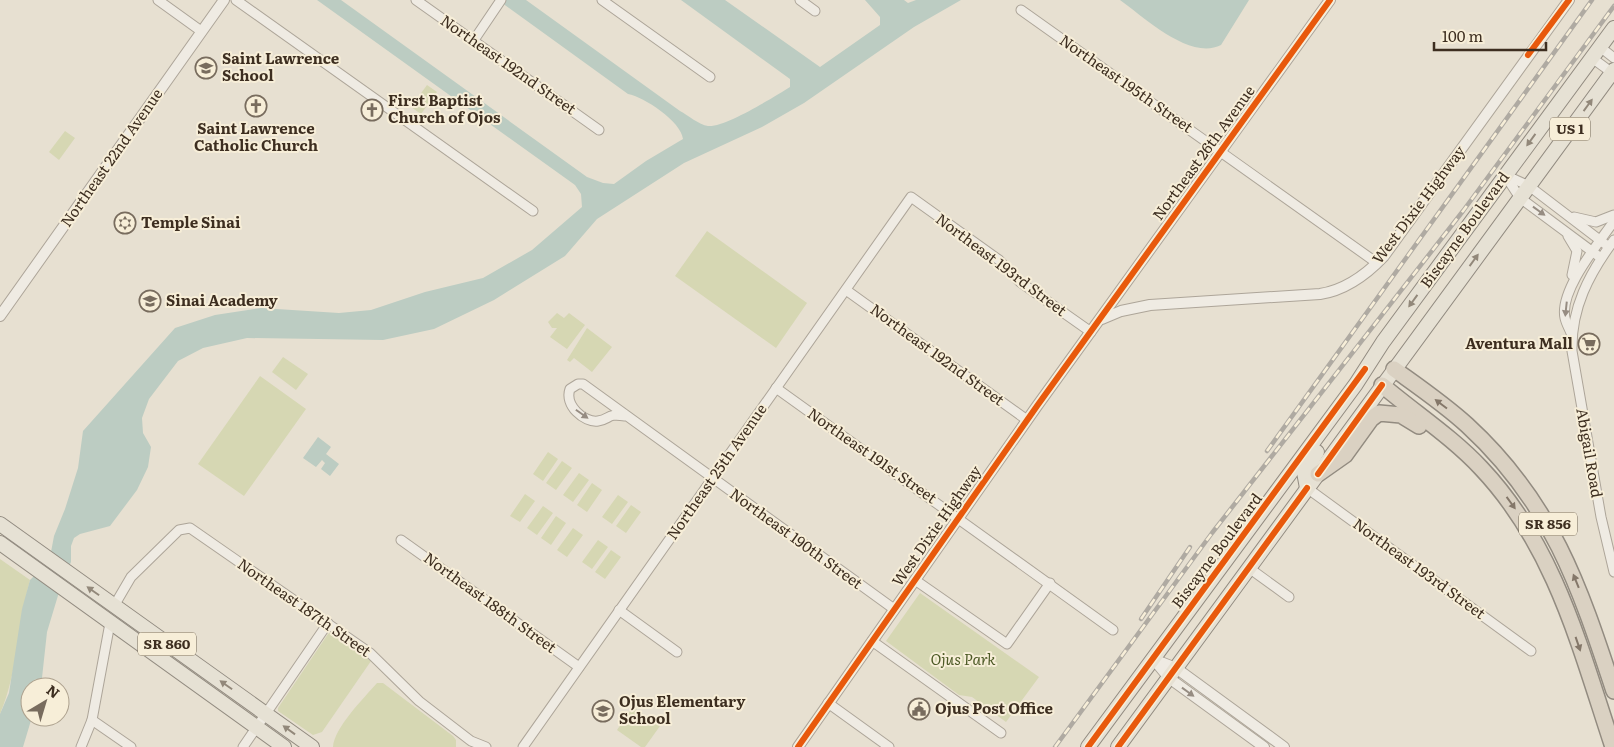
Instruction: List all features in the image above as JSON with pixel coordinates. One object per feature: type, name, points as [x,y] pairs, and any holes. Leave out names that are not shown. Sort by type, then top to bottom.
[{"type":"highway","name":"SR 856","points":[[1394,369],[1449,409],[1473,431],[1504,464],[1533,501],[1551,529],[1569,565],[1614,691]]},
{"type":"highway","name":"SR 856","points":[[1382,385],[1450,439],[1480,466],[1521,517],[1554,576],[1613,747]]},
{"type":"highway","points":[[1318,474],[1345,455],[1373,416],[1383,412],[1406,418],[1452,451],[1480,466]]},
{"type":"main road","name":"Biscayne Boulevard","points":[[1088,747],[1614,28]]},
{"type":"main road","name":"Biscayne Boulevard","points":[[1118,747],[1613,72]]},
{"type":"main road","name":"SR 856","points":[[1376,353],[1394,369]]},
{"type":"main road","name":"SR 856","points":[[1366,369],[1382,385]]},
{"type":"main road","points":[[1307,488],[1303,477],[1305,469],[1337,425],[1345,398]]},
{"type":"main road","name":"SR 860","points":[[0,524],[312,747]]},
{"type":"main road","points":[[5,547],[19,538]]},
{"type":"main road","name":"SR 860","points":[[5,547],[284,747]]},
{"type":"street","points":[[158,0],[201,31]]},
{"type":"street","name":"Northeast 22nd Avenue","points":[[0,316],[224,0]]},
{"type":"street","points":[[236,0],[533,211]]},
{"type":"street","name":"Northeast 192nd Street","points":[[416,0],[600,130]]},
{"type":"street","points":[[602,0],[710,77]]},
{"type":"street","points":[[800,0],[815,11]]},
{"type":"street","name":"Northeast 26th Avenue","points":[[1099,321],[1330,0]]},
{"type":"street","name":"West Dixie Highway","points":[[798,747],[1027,420],[1099,321],[1116,312],[1141,306],[1326,293],[1353,282],[1377,263],[1569,0]]},
{"type":"street","points":[[474,40],[500,1]]},
{"type":"street","name":"Northeast 195th Street","points":[[1020,10],[1377,263]]},
{"type":"street","points":[[1596,52],[1614,58]]},
{"type":"street","points":[[1596,52],[1613,72]]},
{"type":"street","points":[[1505,175],[1529,186],[1600,240],[1611,244]]},
{"type":"street","points":[[1505,175],[1520,198],[1601,258]]},
{"type":"street","name":"Northeast 25th Avenue","points":[[523,747],[912,197]]},
{"type":"street","name":"Northeast 193rd Street","points":[[912,197],[999,260],[1020,282],[1091,332]]},
{"type":"street","points":[[1564,213],[1579,219],[1596,222],[1614,215]]},
{"type":"street","name":"Abigail Road","points":[[1614,221],[1592,251],[1572,286],[1565,317],[1571,333],[1572,351],[1596,489],[1614,572]]},
{"type":"street","points":[[1557,225],[1571,239],[1577,251],[1572,286]]},
{"type":"street","name":"Abigail Road","points":[[1571,333],[1584,287],[1611,244]]},
{"type":"street","name":"Northeast 192nd Street","points":[[846,290],[1027,420]]},
{"type":"street","name":"Northeast 190th Street","points":[[625,416],[613,414],[597,421],[588,419],[569,404],[567,399],[570,389],[578,384],[583,384],[894,609]]},
{"type":"street","name":"Northeast 191st Street","points":[[776,388],[959,517],[1113,630]]},
{"type":"street","name":"Northeast 193rd Street","points":[[1307,488],[1531,651]]},
{"type":"street","name":"Northeast 187th Street","points":[[114,606],[131,577],[179,530],[190,528],[370,653],[419,701],[469,744],[486,747]]},
{"type":"street","name":"Northeast 188th Street","points":[[401,540],[579,667]]},
{"type":"street","points":[[1249,568],[1289,597]]},
{"type":"street","points":[[915,580],[1007,644],[1050,583]]},
{"type":"street","points":[[620,610],[677,652]]},
{"type":"street","points":[[81,747],[92,720],[110,623]]},
{"type":"street","points":[[243,747],[328,623]]},
{"type":"street","points":[[872,641],[1002,733]]},
{"type":"street","points":[[1153,659],[1264,747]]},
{"type":"street","points":[[1172,673],[1284,747]]},
{"type":"street","points":[[828,703],[889,747]]},
{"type":"street","points":[[92,720],[131,747]]},
{"type":"green space","points":[[427,85],[437,92],[421,114],[411,107]]},
{"type":"green space","points":[[65,131],[75,138],[59,160],[49,152]]},
{"type":"green space","points":[[707,231],[807,303],[776,348],[675,276]]},
{"type":"green space","points":[[557,313],[564,318],[569,313],[585,325],[567,349],[550,337],[557,328],[552,328],[548,322]]},
{"type":"green space","points":[[587,328],[612,347],[592,372],[574,358],[570,362],[567,360]]},
{"type":"green space","points":[[283,357],[308,374],[296,390],[272,372]]},
{"type":"green space","points":[[260,376],[306,409],[244,496],[198,464]]},
{"type":"green space","points":[[548,452],[558,459],[543,481],[533,474]]},
{"type":"green space","points":[[562,461],[572,468],[556,490],[546,483]]},
{"type":"green space","points":[[579,473],[589,480],[573,502],[563,495]]},
{"type":"green space","points":[[592,483],[602,490],[587,512],[577,505]]},
{"type":"green space","points":[[525,494],[535,501],[520,522],[510,516]]},
{"type":"green space","points":[[618,495],[628,502],[612,524],[602,517]]},
{"type":"green space","points":[[631,505],[641,512],[626,533],[616,526]]},
{"type":"green space","points":[[543,506],[553,513],[537,535],[527,528]]},
{"type":"green space","points":[[556,516],[566,523],[551,545],[541,538]]},
{"type":"green space","points":[[573,528],[583,535],[567,557],[557,550]]},
{"type":"green space","points":[[598,540],[608,547],[592,569],[582,562]]},
{"type":"green space","points":[[611,550],[621,557],[605,579],[595,572]]},
{"type":"green space","points":[[0,559],[30,580],[11,682],[0,714]]},
{"type":"green space","name":"Ojus Park","points":[[920,593],[1039,677],[1006,722],[972,697],[959,695],[886,641]]},
{"type":"green space","points":[[333,631],[371,661],[322,732],[313,735],[278,711],[278,708],[328,634]]},
{"type":"green space","points":[[377,683],[383,683],[453,736],[456,740],[456,747],[333,747],[338,731],[344,722]]},
{"type":"green space","points":[[633,707],[660,726],[645,747],[641,747],[617,730]]},
{"type":"shaded area","points":[[317,0],[341,0],[587,177],[603,183],[614,184],[646,161],[683,139],[681,132],[661,111],[643,100],[628,94],[498,0],[526,0],[680,111],[697,122],[708,126],[725,122],[761,104],[790,87],[790,79],[681,0],[725,0],[820,67],[880,25],[880,17],[865,0],[904,0],[908,3],[916,0],[961,0],[914,27],[804,103],[762,127],[684,163],[597,219],[565,256],[494,300],[434,329],[383,340],[247,338],[203,348],[178,361],[149,399],[142,418],[143,433],[151,447],[148,467],[137,490],[110,526],[80,534],[74,538],[71,546],[71,562],[63,579],[47,632],[42,677],[20,677],[20,727],[29,727],[23,747],[0,747],[0,714],[9,693],[22,609],[30,580],[45,565],[51,552],[54,536],[78,468],[83,431],[175,328],[215,315],[261,308],[339,313],[371,310],[425,292],[483,278],[532,250],[582,207],[581,194],[575,185]]},
{"type":"shaded area","points":[[1120,0],[1249,0],[1221,45],[1209,48],[1196,47],[1168,35]]},
{"type":"shaded area","points":[[318,437],[331,447],[326,454],[339,464],[330,476],[321,469],[325,463],[322,460],[316,467],[303,458]]},
{"type":"railway","points":[[1267,451],[1592,0]]},
{"type":"railway","points":[[1055,747],[1212,533],[1463,211],[1614,6]]},
{"type":"railway","points":[[1141,619],[1190,547]]},
{"type":"cycle path","points":[[798,747],[1037,406],[1330,0]]},
{"type":"cycle path","points":[[1528,55],[1569,0]]},
{"type":"cycle path","points":[[1088,747],[1365,369]]},
{"type":"cycle path","points":[[1318,474],[1382,385]]},
{"type":"cycle path","points":[[1118,747],[1307,488]]},
{"type":"place","name":"Saint Lawrence School","points":[[206,68]]},
{"type":"place","name":"Saint Lawrence Catholic Church","points":[[256,106]]},
{"type":"place","name":"First Baptist Church of Ojos","points":[[372,110]]},
{"type":"place","name":"Temple Sinai","points":[[125,223]]},
{"type":"place","name":"Sinai Academy","points":[[150,301]]},
{"type":"place","name":"Aventura Mall","points":[[1589,344]]},
{"type":"place","name":"Ojus Post Office","points":[[919,709]]},
{"type":"place","name":"Ojus Elementary School","points":[[603,711]]}]
